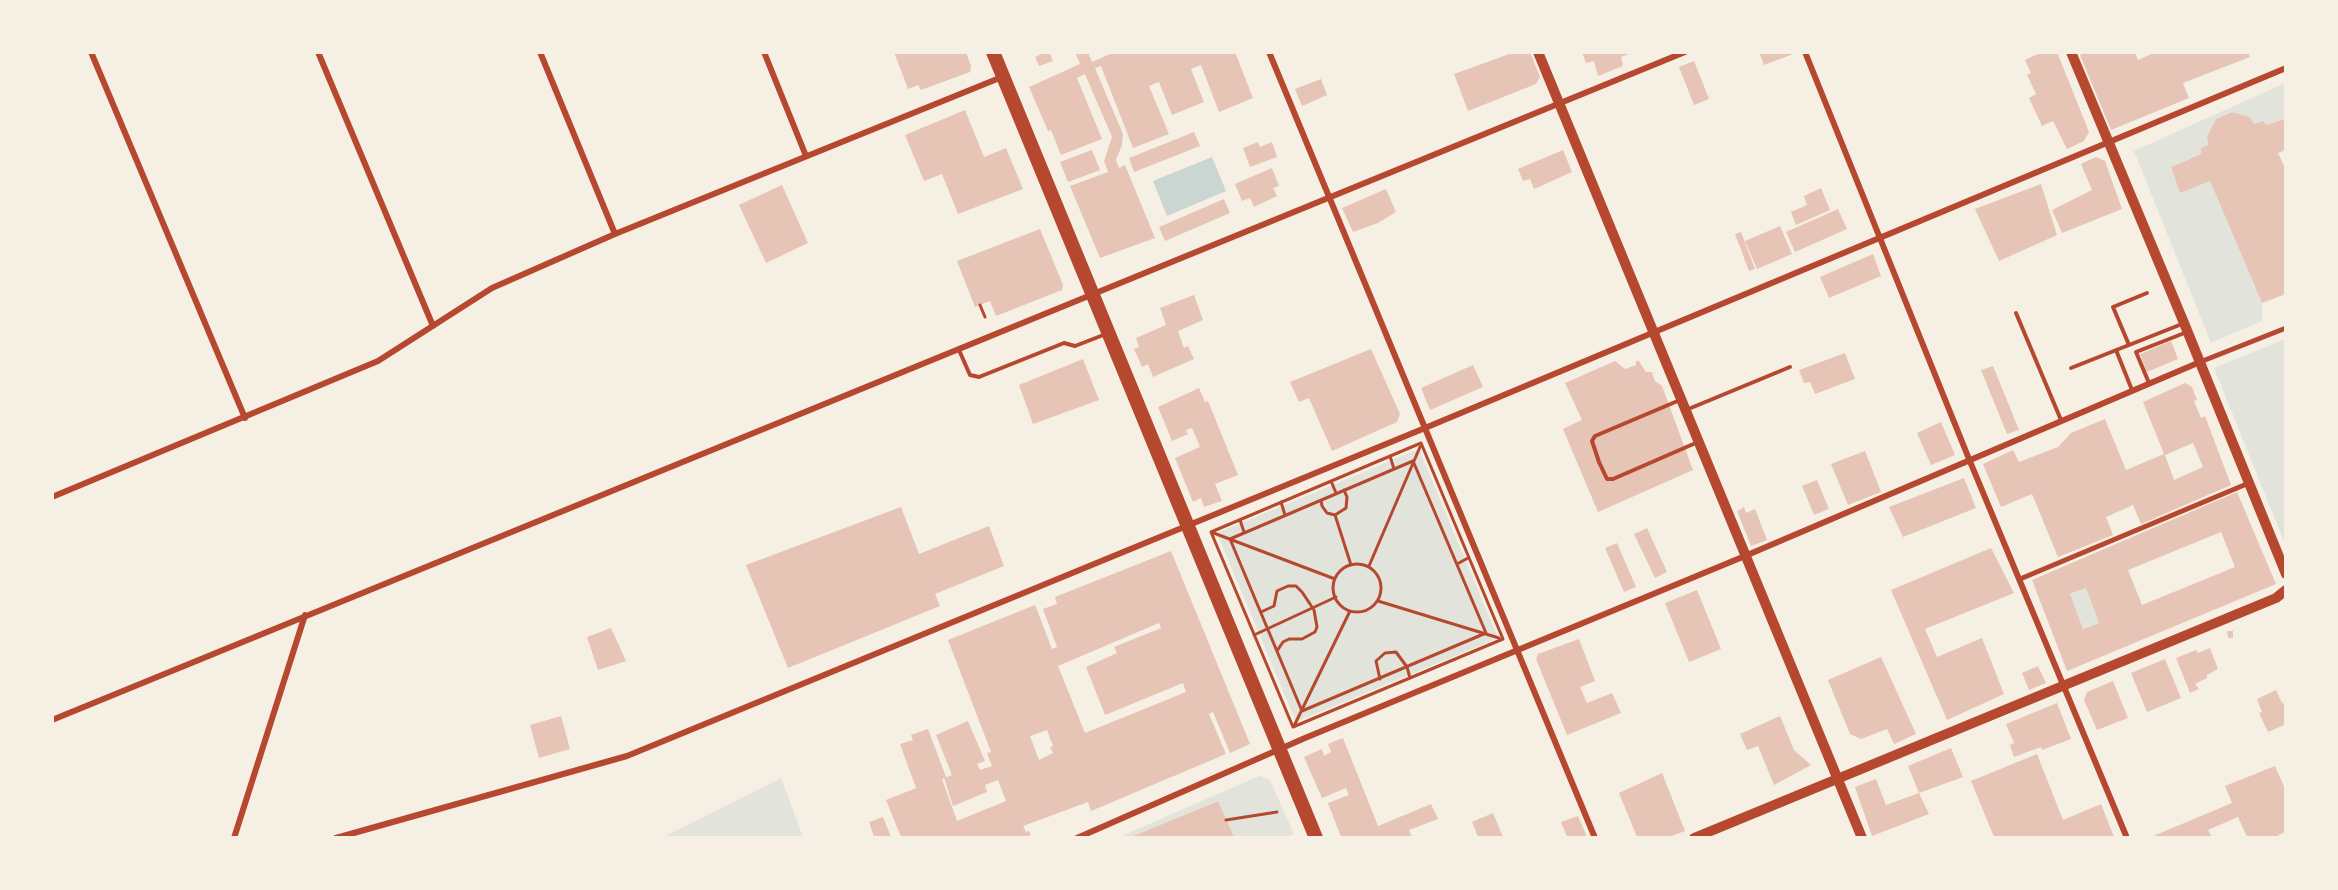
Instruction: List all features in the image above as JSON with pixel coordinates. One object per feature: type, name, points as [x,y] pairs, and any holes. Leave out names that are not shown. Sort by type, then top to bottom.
[{"type":"main road","points":[[993,52],[1316,837]]},
{"type":"street","points":[[91,52],[245,418]]},
{"type":"street","points":[[318,52],[433,326]]},
{"type":"street","points":[[540,52],[615,234]]},
{"type":"street","points":[[764,52],[806,156]]},
{"type":"street","points":[[1269,52],[1595,837]]},
{"type":"street","points":[[1538,52],[1863,837]]},
{"type":"street","points":[[52,720],[1685,52]]},
{"type":"street","points":[[1805,52],[1969,459],[2127,837]]},
{"type":"street","points":[[2071,52],[2286,574]]},
{"type":"street","points":[[336,837],[627,756],[1425,428],[2286,68]]},
{"type":"street","points":[[53,495],[245,418],[378,361],[492,288],[615,234],[1003,77]]},
{"type":"street","points":[[1077,837],[1517,649],[1745,556],[2132,390],[2286,328]]},
{"type":"street","points":[[2020,579],[2249,483]]},
{"type":"street","points":[[1694,837],[2276,598],[2286,590]]},
{"type":"street","points":[[234,837],[305,615]]},
{"type":"lane","points":[[2128,345],[2113,307],[2147,293]]},
{"type":"lane","points":[[2016,313],[2061,420]]},
{"type":"lane","points":[[2071,368],[2128,345],[2186,327]]},
{"type":"lane","points":[[2149,383],[2136,352],[2186,327]]},
{"type":"lane","points":[[959,350],[970,375],[980,377],[1064,343],[1075,346],[1107,333]]},
{"type":"lane","points":[[2115,351],[2132,390]]},
{"type":"lane","points":[[1699,442],[1609,480],[1592,445],[1595,436],[1666,405],[1683,405],[1790,367]]},
{"type":"path","points":[[980,305],[985,317]]},
{"type":"path","points":[[1211,532],[1421,443]]},
{"type":"path","points":[[1421,443],[1503,639]]},
{"type":"path","points":[[1369,566],[1421,443]]},
{"type":"path","points":[[1390,456],[1394,469]]},
{"type":"path","points":[[1230,539],[1394,469],[1427,458]]},
{"type":"path","points":[[1414,463],[1486,633]]},
{"type":"path","points":[[1331,481],[1336,494]]},
{"type":"path","points":[[1322,500],[1322,506],[1327,513],[1335,515],[1346,508],[1347,497],[1344,490]]},
{"type":"path","points":[[1281,502],[1285,515]]},
{"type":"path","points":[[1335,515],[1351,565]]},
{"type":"path","points":[[1239,520],[1244,533]]},
{"type":"path","points":[[1211,532],[1335,579]]},
{"type":"path","points":[[1211,532],[1293,728]]},
{"type":"path","points":[[1230,539],[1302,711]]},
{"type":"path","points":[[1457,564],[1469,558]]},
{"type":"path","points":[[1351,565],[1369,566],[1380,578],[1378,601],[1366,610],[1350,611],[1336,597],[1335,579],[1339,572],[1351,565]]},
{"type":"path","points":[[1464,581],[1476,576]]},
{"type":"path","points":[[1261,612],[1274,606],[1277,591],[1288,586],[1296,586],[1308,597],[1317,627],[1315,632],[1302,639],[1289,639],[1283,642],[1277,651]]},
{"type":"path","points":[[1254,635],[1336,597]]},
{"type":"path","points":[[1378,601],[1503,639]]},
{"type":"path","points":[[1477,614],[1490,608]]},
{"type":"path","points":[[1293,728],[1350,611]]},
{"type":"path","points":[[1302,711],[1486,633]]},
{"type":"path","points":[[1293,728],[1503,639]]},
{"type":"path","points":[[1380,679],[1376,660],[1385,653],[1396,651],[1407,667],[1410,678]]},
{"type":"path","points":[[1226,820],[1277,812]]},
{"type":"shaded area","points":[[2285,83],[2285,118],[2267,125],[2263,121],[2254,124],[2250,117],[2233,112],[2216,119],[2207,137],[2208,145],[2201,148],[2201,154],[2171,167],[2180,192],[2210,181],[2262,303],[2262,321],[2211,343],[2134,151]]},
{"type":"shaded area","points":[[1212,157],[1226,191],[1167,216],[1153,181]]},
{"type":"shaded area","points":[[2285,339],[2285,544],[2214,368]]},
{"type":"shaded area","points":[[1419,449],[1498,638],[1296,722],[1217,533]]},
{"type":"shaded area","points":[[2086,588],[2099,623],[2083,629],[2070,595]]},
{"type":"shaded area","points":[[1259,776],[1270,780],[1294,834],[1287,837],[1233,837],[1217,801],[1131,837],[1117,838]]},
{"type":"shaded area","points":[[781,778],[803,837],[663,837]]},
{"type":"building","points":[[894,52],[966,52],[971,66],[970,72],[921,90],[918,85],[908,89]]},
{"type":"building","points":[[1049,52],[1053,61],[1039,66],[1035,57]]},
{"type":"building","points":[[1075,52],[1088,52],[1092,62],[1115,52],[1235,52],[1253,98],[1219,112],[1201,65],[1191,69],[1204,102],[1172,115],[1159,82],[1149,86],[1169,134],[1133,148],[1101,66],[1095,68],[1123,134],[1122,145],[1116,160],[1119,168],[1125,165],[1155,238],[1100,258],[1070,186],[1108,172],[1104,161],[1112,137],[1085,74],[1077,78],[1102,139],[1061,155],[1029,87],[1080,64]]},
{"type":"building","points":[[1515,52],[1530,52],[1540,77],[1536,84],[1468,111],[1454,74]]},
{"type":"building","points":[[1582,52],[1632,53],[1621,57],[1623,66],[1598,76],[1594,61],[1586,63]]},
{"type":"building","points":[[1759,52],[1796,52],[1796,53],[1764,65]]},
{"type":"building","points":[[2042,52],[2057,52],[2089,132],[2084,141],[2067,149],[2053,121],[2042,126],[2029,98],[2036,94],[2027,75],[2031,73],[2025,60]]},
{"type":"building","points":[[2087,52],[2135,52],[2138,60],[2156,52],[2248,52],[2250,57],[2183,83],[2189,98],[2111,130],[2080,55]]},
{"type":"building","points":[[1694,61],[1709,99],[1694,105],[1679,67]]},
{"type":"building","points":[[1321,79],[1327,95],[1302,106],[1295,89]]},
{"type":"building","points":[[965,110],[984,157],[1006,148],[1023,189],[958,214],[942,174],[924,181],[905,135]]},
{"type":"building","points":[[2232,112],[2250,117],[2254,124],[2263,121],[2267,125],[2286,118],[2286,150],[2278,153],[2286,170],[2286,294],[2262,303],[2210,181],[2180,193],[2171,167],[2201,154],[2201,148],[2208,145],[2207,137],[2216,119]]},
{"type":"building","points":[[1194,132],[1200,146],[1134,172],[1129,158]]},
{"type":"building","points":[[1258,142],[1260,147],[1272,142],[1277,157],[1250,167],[1243,148]]},
{"type":"building","points":[[1092,150],[1100,170],[1068,182],[1060,162]]},
{"type":"building","points":[[1563,150],[1572,172],[1534,189],[1530,179],[1523,181],[1518,169]]},
{"type":"building","points":[[2096,157],[2105,161],[2122,209],[2062,233],[2052,210],[2092,190],[2081,164]]},
{"type":"building","points":[[1272,168],[1279,186],[1273,188],[1277,196],[1254,207],[1250,198],[1242,201],[1235,184]]},
{"type":"building","points":[[2041,184],[2057,235],[1999,261],[1975,209]]},
{"type":"building","points":[[782,185],[808,243],[766,263],[739,205]]},
{"type":"building","points":[[1821,188],[1830,210],[1796,225],[1791,212],[1807,205],[1804,196]]},
{"type":"building","points":[[1386,189],[1396,212],[1378,223],[1353,232],[1342,208]]},
{"type":"building","points":[[1224,199],[1230,213],[1165,241],[1159,227]]},
{"type":"building","points":[[1838,209],[1847,229],[1795,252],[1786,232]]},
{"type":"building","points":[[1780,226],[1792,254],[1757,269],[1745,241]]},
{"type":"building","points":[[1040,229],[1063,285],[1062,290],[996,316],[990,301],[975,307],[957,261]]},
{"type":"building","points":[[1741,232],[1755,269],[1749,271],[1735,234]]},
{"type":"building","points":[[1873,254],[1881,276],[1829,298],[1820,277]]},
{"type":"building","points":[[1194,295],[1203,320],[1178,331],[1184,348],[1188,346],[1194,359],[1153,377],[1148,364],[1142,367],[1134,349],[1139,347],[1136,338],[1166,325],[1160,308]]},
{"type":"building","points":[[2171,341],[2178,359],[2147,372],[2140,354]]},
{"type":"building","points":[[1371,349],[1400,414],[1397,422],[1332,451],[1309,398],[1299,402],[1290,382]]},
{"type":"building","points":[[1845,353],[1855,379],[1815,394],[1810,382],[1804,383],[1799,370]]},
{"type":"building","points":[[1083,359],[1099,400],[1033,424],[1019,385]]},
{"type":"building","points":[[1615,361],[1625,369],[1636,365],[1636,361],[1639,361],[1646,372],[1652,372],[1655,381],[1662,386],[1693,470],[1598,512],[1563,429],[1582,420],[1565,383]]},
{"type":"building","points":[[1473,365],[1483,387],[1430,410],[1421,388]]},
{"type":"building","points":[[1993,366],[2019,430],[2007,434],[1981,370]]},
{"type":"building","points":[[2185,383],[2192,387],[2197,400],[2194,401],[2201,418],[2205,416],[2231,485],[2141,524],[2133,505],[2106,517],[2113,535],[2058,557],[2032,494],[2001,507],[1983,464],[2013,450],[2019,462],[2058,447],[2071,433],[2105,419],[2126,470],[2164,454],[2143,402]],"holes":[[[2193,443],[2203,467],[2174,480],[2165,455]]]},
{"type":"building","points":[[1199,388],[1205,402],[1208,401],[1238,475],[1215,484],[1222,501],[1204,507],[1201,498],[1193,502],[1175,458],[1200,447],[1192,428],[1186,430],[1188,434],[1172,441],[1158,407]]},
{"type":"building","points":[[1941,422],[1955,455],[1931,465],[1917,433]]},
{"type":"building","points":[[1865,451],[1881,492],[1848,505],[1831,464]]},
{"type":"building","points":[[1964,478],[1976,508],[1903,537],[1889,507]]},
{"type":"building","points":[[1817,480],[1829,509],[1814,515],[1802,486]]},
{"type":"building","points":[[2237,492],[2276,584],[2067,671],[2032,580]],"holes":[[[2221,532],[2235,567],[2142,605],[2128,570]],[[2086,588],[2099,623],[2083,629],[2070,594]]]},
{"type":"building","points":[[901,507],[919,554],[989,526],[1004,566],[935,594],[940,606],[788,668],[746,565]]},
{"type":"building","points":[[1744,507],[1746,513],[1755,509],[1767,540],[1751,546],[1737,511]]},
{"type":"building","points":[[1647,528],[1667,572],[1655,578],[1634,534]]},
{"type":"building","points":[[1617,543],[1636,587],[1624,592],[1605,548]]},
{"type":"building","points":[[1991,548],[2014,593],[1925,629],[1937,657],[1982,638],[2004,694],[1947,720],[1891,590]]},
{"type":"building","points":[[1171,551],[1250,744],[1230,753],[1213,712],[1209,714],[1226,754],[1091,811],[1088,802],[1023,826],[1031,835],[1024,837],[901,837],[886,800],[916,788],[900,744],[913,740],[911,735],[928,729],[946,777],[944,778],[952,775],[936,735],[968,721],[985,761],[977,764],[980,770],[992,766],[987,753],[991,752],[948,640],[1035,605],[1052,649],[1057,647],[1043,609],[1057,604],[1055,597]],"holes":[[[1159,623],[1161,628],[1114,647],[1117,653],[1086,667],[1105,715],[1183,683],[1186,692],[1085,733],[1058,666]],[[1047,730],[1053,753],[1039,760],[1030,736]],[[944,778],[953,806],[987,792],[985,785],[998,780],[1006,801],[957,821],[942,779]]]},
{"type":"building","points":[[1697,590],[1721,649],[1689,662],[1665,603]]},
{"type":"building","points":[[611,628],[626,661],[598,670],[587,637]]},
{"type":"building","points":[[2227,631],[2233,631],[2233,638],[2228,638]]},
{"type":"building","points":[[1579,639],[1595,681],[1580,687],[1587,703],[1612,693],[1621,713],[1567,735],[1536,659],[1538,654]]},
{"type":"building","points":[[2210,648],[2218,669],[2195,684],[2199,689],[2190,693],[2176,658],[2196,650],[2198,653]]},
{"type":"building","points":[[1881,657],[1916,734],[1894,744],[1887,729],[1861,739],[1850,734],[1828,680]]},
{"type":"building","points":[[2165,659],[2181,698],[2147,712],[2131,673]]},
{"type":"building","points":[[2038,666],[2046,683],[2029,690],[2022,673]]},
{"type":"building","points":[[2113,681],[2128,718],[2097,730],[2084,700],[2087,692]]},
{"type":"building","points":[[2276,690],[2282,703],[2286,704],[2286,724],[2268,732],[2259,713],[2262,712],[2257,699]]},
{"type":"building","points":[[2057,703],[2071,739],[2014,757],[2010,745],[2014,743],[2006,724]]},
{"type":"building","points":[[561,716],[570,749],[539,758],[530,725]]},
{"type":"building","points":[[1780,716],[1794,750],[1811,765],[1774,785],[1758,746],[1747,750],[1740,734]]},
{"type":"building","points":[[1343,738],[1378,826],[1431,804],[1438,819],[1409,830],[1412,837],[1341,837],[1328,803],[1349,795],[1346,788],[1322,798],[1304,757],[1322,749],[1324,756],[1331,752],[1328,744]]},
{"type":"building","points":[[1951,748],[1963,777],[1919,793],[1908,766]]},
{"type":"building","points":[[2037,754],[2063,820],[2101,804],[2114,837],[1994,837],[1971,781]]},
{"type":"building","points":[[2275,766],[2286,791],[2286,832],[2278,835],[2279,837],[2247,837],[2238,817],[2208,830],[2212,837],[2151,837],[2232,803],[2225,786]]},
{"type":"building","points":[[1662,773],[1685,831],[1669,837],[1637,837],[1619,793]]},
{"type":"building","points":[[1876,779],[1886,805],[1919,793],[1929,814],[1872,836],[1855,787]]},
{"type":"building","points":[[1218,801],[1234,837],[1131,837]]},
{"type":"building","points":[[1493,813],[1503,837],[1478,837],[1472,822]]},
{"type":"building","points":[[1578,816],[1587,837],[1567,837],[1561,822]]},
{"type":"building","points":[[883,817],[891,837],[874,837],[869,822]]}]
